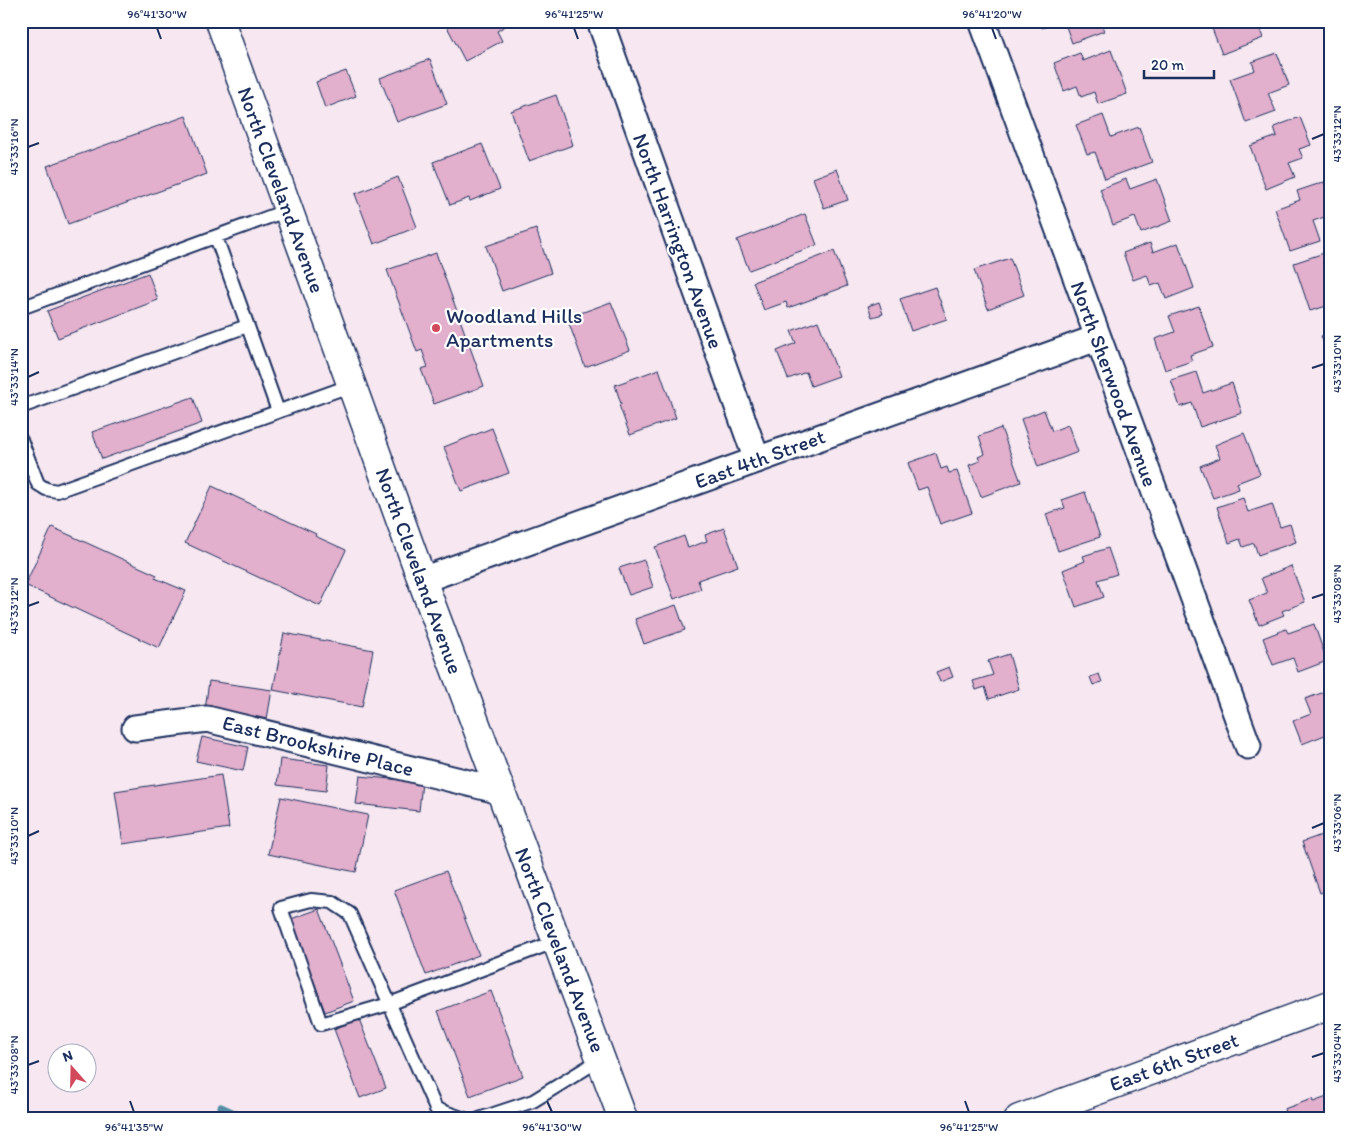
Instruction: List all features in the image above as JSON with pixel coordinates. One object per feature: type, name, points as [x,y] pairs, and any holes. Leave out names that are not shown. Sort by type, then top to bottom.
[{"type":"street","name":"North Cleveland Avenue","points":[[220,21],[422,580],[623,1119]]},
{"type":"street","name":"North Harrington Avenue","points":[[600,21],[757,460]]},
{"type":"street","name":"North Sherwood Avenue","points":[[982,21],[1248,746]]},
{"type":"street","name":"East 4th Street","points":[[422,580],[1097,338]]},
{"type":"street","name":"East Brookshire Place","points":[[134,728],[207,719],[500,791]]},
{"type":"street","name":"East 6th Street","points":[[1018,1119],[1330,1005]]},
{"type":"lane","points":[[21,308],[288,210]]},
{"type":"lane","points":[[216,237],[278,412]]},
{"type":"lane","points":[[21,406],[247,326]]},
{"type":"lane","points":[[21,440],[38,484],[46,489],[57,491],[352,385]]},
{"type":"lane","points":[[465,1119],[436,1109],[389,1004],[350,914],[332,902],[311,900],[281,908],[321,1024],[389,1004],[557,941]]},
{"type":"lane","points":[[479,1119],[533,1101],[601,1059]]},
{"type":"building","points":[[444,21],[505,21],[507,25],[497,31],[502,41],[465,61]]},
{"type":"building","points":[[1040,21],[1060,21],[1042,28]]},
{"type":"building","points":[[1064,21],[1100,21],[1104,31],[1072,43]]},
{"type":"building","points":[[1209,21],[1257,21],[1263,38],[1222,54]]},
{"type":"building","points":[[1111,50],[1127,94],[1098,104],[1094,92],[1081,97],[1077,86],[1064,91],[1054,63],[1080,53],[1083,61]]},
{"type":"building","points":[[1277,53],[1289,85],[1268,93],[1276,112],[1246,123],[1230,79],[1255,70],[1252,62]]},
{"type":"building","points":[[430,59],[447,104],[397,122],[380,78]]},
{"type":"building","points":[[346,71],[356,96],[325,108],[316,82]]},
{"type":"building","points":[[556,95],[573,145],[529,161],[511,111]]},
{"type":"building","points":[[1103,115],[1111,137],[1139,127],[1152,162],[1105,179],[1095,152],[1087,154],[1076,125]]},
{"type":"building","points":[[186,116],[207,174],[68,224],[47,166]]},
{"type":"building","points":[[1300,117],[1311,145],[1299,149],[1303,158],[1289,163],[1295,177],[1266,189],[1250,146],[1277,136],[1274,127]]},
{"type":"building","points":[[21,136],[26,137],[21,181]]},
{"type":"building","points":[[482,144],[500,189],[470,201],[469,198],[450,205],[433,162]]},
{"type":"building","points":[[837,169],[848,200],[824,208],[813,178]]},
{"type":"building","points":[[398,177],[417,227],[374,244],[355,194]]},
{"type":"building","points":[[1126,179],[1130,189],[1157,179],[1172,221],[1141,233],[1135,217],[1113,225],[1100,189]]},
{"type":"building","points":[[1324,182],[1330,198],[1330,215],[1313,221],[1320,241],[1290,251],[1275,209],[1300,200],[1297,191]]},
{"type":"building","points":[[805,214],[817,245],[749,270],[737,240]]},
{"type":"building","points":[[536,229],[551,273],[502,291],[486,246]]},
{"type":"building","points":[[1150,243],[1153,252],[1178,243],[1194,288],[1166,299],[1160,283],[1151,286],[1147,275],[1133,280],[1123,253]]},
{"type":"building","points":[[834,251],[847,286],[788,308],[786,302],[764,310],[753,282]]},
{"type":"building","points":[[1330,251],[1330,305],[1310,311],[1294,263]]},
{"type":"building","name":"Woodland Hills Apartments","points":[[436,253],[484,386],[434,404],[421,369],[428,367],[422,350],[417,352],[387,270]]},
{"type":"building","points":[[1010,258],[1024,295],[988,309],[974,270]]},
{"type":"building","points":[[148,273],[158,300],[58,338],[47,311]]},
{"type":"building","points":[[935,287],[947,319],[911,331],[900,299]]},
{"type":"building","points":[[611,302],[630,350],[585,367],[567,318]]},
{"type":"building","points":[[879,302],[883,314],[872,317],[868,306]]},
{"type":"building","points":[[1199,306],[1213,347],[1190,355],[1192,361],[1165,370],[1155,339],[1175,332],[1169,316]]},
{"type":"building","points":[[818,321],[839,376],[811,386],[806,372],[788,379],[777,351],[796,343],[791,331]]},
{"type":"building","points":[[1330,333],[1330,359],[1321,336]]},
{"type":"building","points":[[659,369],[676,418],[630,435],[619,405],[621,404],[615,385]]},
{"type":"building","points":[[1196,372],[1203,393],[1232,383],[1242,413],[1200,427],[1192,403],[1180,407],[1171,380]]},
{"type":"building","points":[[193,397],[202,423],[102,459],[92,432]]},
{"type":"building","points":[[1044,410],[1052,431],[1068,425],[1078,452],[1038,467],[1021,419]]},
{"type":"building","points":[[492,428],[509,473],[461,491],[444,447]]},
{"type":"building","points":[[1001,428],[1021,482],[981,497],[969,465],[980,461],[978,457],[985,454],[979,436]]},
{"type":"building","points":[[1244,433],[1260,474],[1237,483],[1239,489],[1213,498],[1200,466],[1220,458],[1215,445]]},
{"type":"building","points":[[936,453],[941,469],[947,467],[949,473],[957,471],[972,513],[940,524],[927,487],[918,490],[908,463]]},
{"type":"building","points":[[212,486],[316,534],[315,536],[346,550],[320,606],[185,543]]},
{"type":"building","points":[[1085,492],[1100,537],[1058,551],[1046,514],[1065,508],[1062,500]]},
{"type":"building","points":[[1243,498],[1248,512],[1272,504],[1280,527],[1290,524],[1296,542],[1258,555],[1254,543],[1243,547],[1240,539],[1229,543],[1217,507]]},
{"type":"building","points":[[52,527],[157,575],[155,578],[186,591],[159,648],[25,585]]},
{"type":"building","points":[[724,528],[738,566],[698,580],[701,589],[674,599],[655,547],[684,536],[688,548],[707,541],[705,535]]},
{"type":"building","points":[[1108,548],[1117,574],[1098,580],[1104,597],[1076,607],[1063,570],[1085,561],[1083,556]]},
{"type":"building","points":[[644,560],[653,587],[629,595],[619,568]]},
{"type":"building","points":[[1291,566],[1305,602],[1282,611],[1284,615],[1259,625],[1249,600],[1267,593],[1261,578]]},
{"type":"building","points":[[676,605],[685,630],[644,644],[635,619]]},
{"type":"building","points":[[1314,624],[1327,661],[1298,672],[1293,658],[1273,665],[1263,638],[1286,629],[1288,633]]},
{"type":"building","points":[[284,633],[373,650],[362,707],[273,690]]},
{"type":"building","points":[[1009,654],[1019,689],[989,699],[985,687],[976,690],[973,681],[993,675],[988,661]]},
{"type":"building","points":[[949,667],[953,677],[940,682],[936,672]]},
{"type":"building","points":[[1099,674],[1102,682],[1093,685],[1090,677]]},
{"type":"building","points":[[209,681],[272,690],[267,719],[205,710]]},
{"type":"building","points":[[1330,690],[1330,733],[1302,744],[1293,721],[1311,714],[1305,699]]},
{"type":"building","points":[[202,737],[248,747],[243,771],[196,761]]},
{"type":"building","points":[[280,759],[329,765],[326,791],[277,785]]},
{"type":"building","points":[[221,775],[229,828],[123,844],[115,791]]},
{"type":"building","points":[[360,776],[422,782],[419,811],[356,804]]},
{"type":"building","points":[[281,797],[368,815],[356,872],[268,854]]},
{"type":"building","points":[[1330,832],[1330,890],[1320,893],[1302,842]]},
{"type":"building","points":[[446,871],[479,955],[426,975],[394,890]]},
{"type":"building","points":[[319,909],[354,1001],[325,1012],[291,919]]},
{"type":"building","points":[[491,991],[523,1076],[470,1096],[438,1011]]},
{"type":"building","points":[[359,1019],[386,1088],[360,1098],[334,1029]]},
{"type":"building","points":[[1330,1096],[1330,1119],[1267,1119],[1285,1112],[1284,1109],[1312,1099],[1313,1102]]},
{"type":"waterway","points":[[221,1107],[248,1119]]},
{"type":"place","name":"Woodland Hills Apartments","points":[[436,328]]}]
